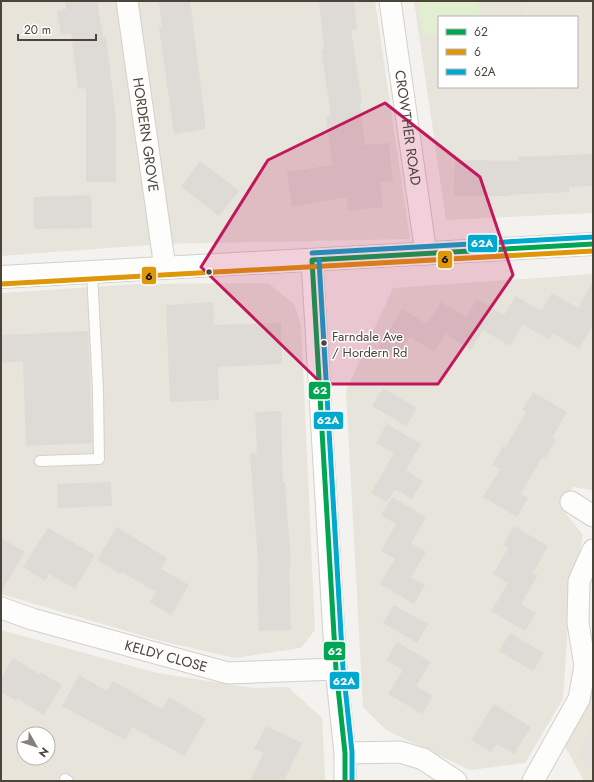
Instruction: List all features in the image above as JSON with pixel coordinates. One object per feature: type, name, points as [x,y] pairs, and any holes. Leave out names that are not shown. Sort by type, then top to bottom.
[{"type":"street","name":"HORDERN GROVE","points":[[127,1],[166,268]]},
{"type":"street","name":"CROWTHER ROAD","points":[[390,1],[426,254]]},
{"type":"street","points":[[1,277],[593,244]]},
{"type":"street","points":[[312,260],[336,670],[345,753],[345,781]]},
{"type":"street","points":[[571,502],[593,516]]},
{"type":"street","points":[[533,781],[579,699],[585,666],[578,623],[579,581],[593,550]]},
{"type":"street","name":"KELDY CLOSE","points":[[1,608],[32,619],[228,672],[336,670]]},
{"type":"street","points":[[345,753],[400,752],[423,759],[456,781]]},
{"type":"lane","points":[[40,461],[99,459],[98,391],[92,272]]},
{"type":"highlighted area","points":[[385,103],[480,177],[513,275],[438,384],[322,384],[201,267],[268,160]]},
{"type":"shaded area","points":[[1,1],[375,1],[410,239],[163,244],[1,256]]},
{"type":"shaded area","points":[[414,1],[523,1],[526,16],[438,16],[438,88],[537,89],[593,87],[593,213],[446,220]]},
{"type":"shaded area","points":[[523,1],[593,1],[593,87],[578,88],[578,16],[526,16]]},
{"type":"shaded area","points":[[536,88],[564,88],[536,89]]},
{"type":"shaded area","points":[[593,274],[593,490],[573,487],[560,506],[583,535],[569,608],[563,699],[525,763],[470,770],[386,730],[363,707],[346,391],[393,288]]},
{"type":"shaded area","points":[[268,283],[294,304],[301,325],[315,630],[301,648],[235,658],[157,640],[1,594],[1,293],[140,284]]},
{"type":"shaded area","points":[[1,630],[157,673],[253,688],[288,687],[322,718],[325,781],[1,781]]},
{"type":"shaded area","points":[[593,686],[593,781],[584,781],[565,746]]},
{"type":"shaded area","points":[[593,724],[593,774],[577,755]]},
{"type":"green space","points":[[418,1],[478,1],[480,16],[438,16],[438,34],[423,36]]},
{"type":"building","points":[[65,1],[97,1],[103,37],[106,37],[116,119],[116,182],[86,182],[86,88],[78,89],[71,33],[61,35],[57,11],[66,9]]},
{"type":"building","points":[[159,1],[190,1],[205,129],[174,134],[159,27],[162,27]]},
{"type":"building","points":[[319,1],[354,1],[357,29],[351,30],[362,102],[360,103],[365,145],[389,143],[393,181],[380,182],[383,207],[348,211],[347,197],[292,207],[287,172],[332,165],[326,116],[331,115],[321,50],[324,49]]},
{"type":"building","points":[[593,154],[593,186],[569,187],[569,192],[509,196],[454,196],[455,160],[518,161],[518,157]]},
{"type":"building","points":[[200,161],[239,191],[219,216],[181,187]]},
{"type":"building","points":[[91,195],[92,228],[34,229],[33,197]]},
{"type":"building","points":[[593,282],[593,325],[579,349],[553,333],[549,340],[523,325],[510,346],[483,330],[471,350],[446,334],[434,352],[410,337],[396,359],[378,348],[402,309],[427,324],[441,302],[466,317],[477,299],[504,315],[516,296],[541,311],[552,293],[578,308]]},
{"type":"building","points":[[213,302],[214,325],[281,323],[282,364],[218,367],[219,400],[170,402],[166,305]]},
{"type":"building","points":[[88,331],[92,443],[26,446],[23,361],[1,363],[1,335]]},
{"type":"building","points":[[383,388],[417,408],[406,426],[372,406]]},
{"type":"building","points":[[533,392],[567,412],[552,438],[556,440],[545,458],[542,457],[521,494],[528,498],[517,517],[483,497],[500,469],[492,465],[503,446],[505,448],[526,412],[522,410]]},
{"type":"building","points":[[281,411],[283,482],[285,482],[291,566],[289,567],[291,630],[259,631],[257,575],[259,575],[250,453],[257,453],[255,412]]},
{"type":"building","points":[[387,424],[421,444],[406,470],[423,481],[412,499],[395,489],[387,502],[371,493],[394,453],[376,443]]},
{"type":"building","points":[[111,482],[112,506],[58,508],[57,484]]},
{"type":"building","points":[[392,497],[426,517],[411,543],[426,552],[411,577],[425,585],[414,604],[380,584],[395,559],[381,551],[396,524],[381,515]]},
{"type":"building","points":[[514,526],[548,546],[533,573],[538,575],[521,604],[536,613],[525,631],[491,611],[508,583],[493,574],[508,548],[503,545]]},
{"type":"building","points":[[117,527],[167,558],[161,569],[189,585],[171,615],[150,602],[156,592],[122,572],[120,574],[97,560]]},
{"type":"building","points":[[48,528],[95,555],[75,589],[49,574],[45,581],[23,567]]},
{"type":"building","points":[[1,538],[25,552],[1,592]]},
{"type":"building","points":[[394,605],[428,624],[417,643],[383,623]]},
{"type":"building","points":[[510,633],[544,653],[533,671],[499,651]]},
{"type":"building","points":[[397,642],[431,662],[416,686],[433,696],[422,714],[388,694],[403,670],[386,660]]},
{"type":"building","points":[[13,658],[39,674],[40,672],[62,685],[44,715],[18,699],[16,701],[1,692],[1,678]]},
{"type":"building","points":[[79,675],[107,691],[113,681],[162,709],[169,697],[206,719],[184,756],[132,727],[125,740],[62,706]]},
{"type":"building","points":[[494,704],[531,727],[514,754],[497,744],[491,752],[471,740]]},
{"type":"building","points":[[266,726],[302,743],[284,781],[250,781],[263,753],[254,749]]},
{"type":"transit line","name":"62A","points":[[312,253],[593,237]]},
{"type":"transit line","name":"62","points":[[312,260],[593,244]]},
{"type":"transit line","name":"6","points":[[1,284],[593,251]]},
{"type":"transit line","name":"62","points":[[312,260],[336,669],[345,753],[345,781]]},
{"type":"transit line","name":"62A","points":[[319,260],[343,668],[352,752],[352,781]]},
{"type":"place","name":"Farndale Ave / Hordern Rd","points":[[324,343]]}]
